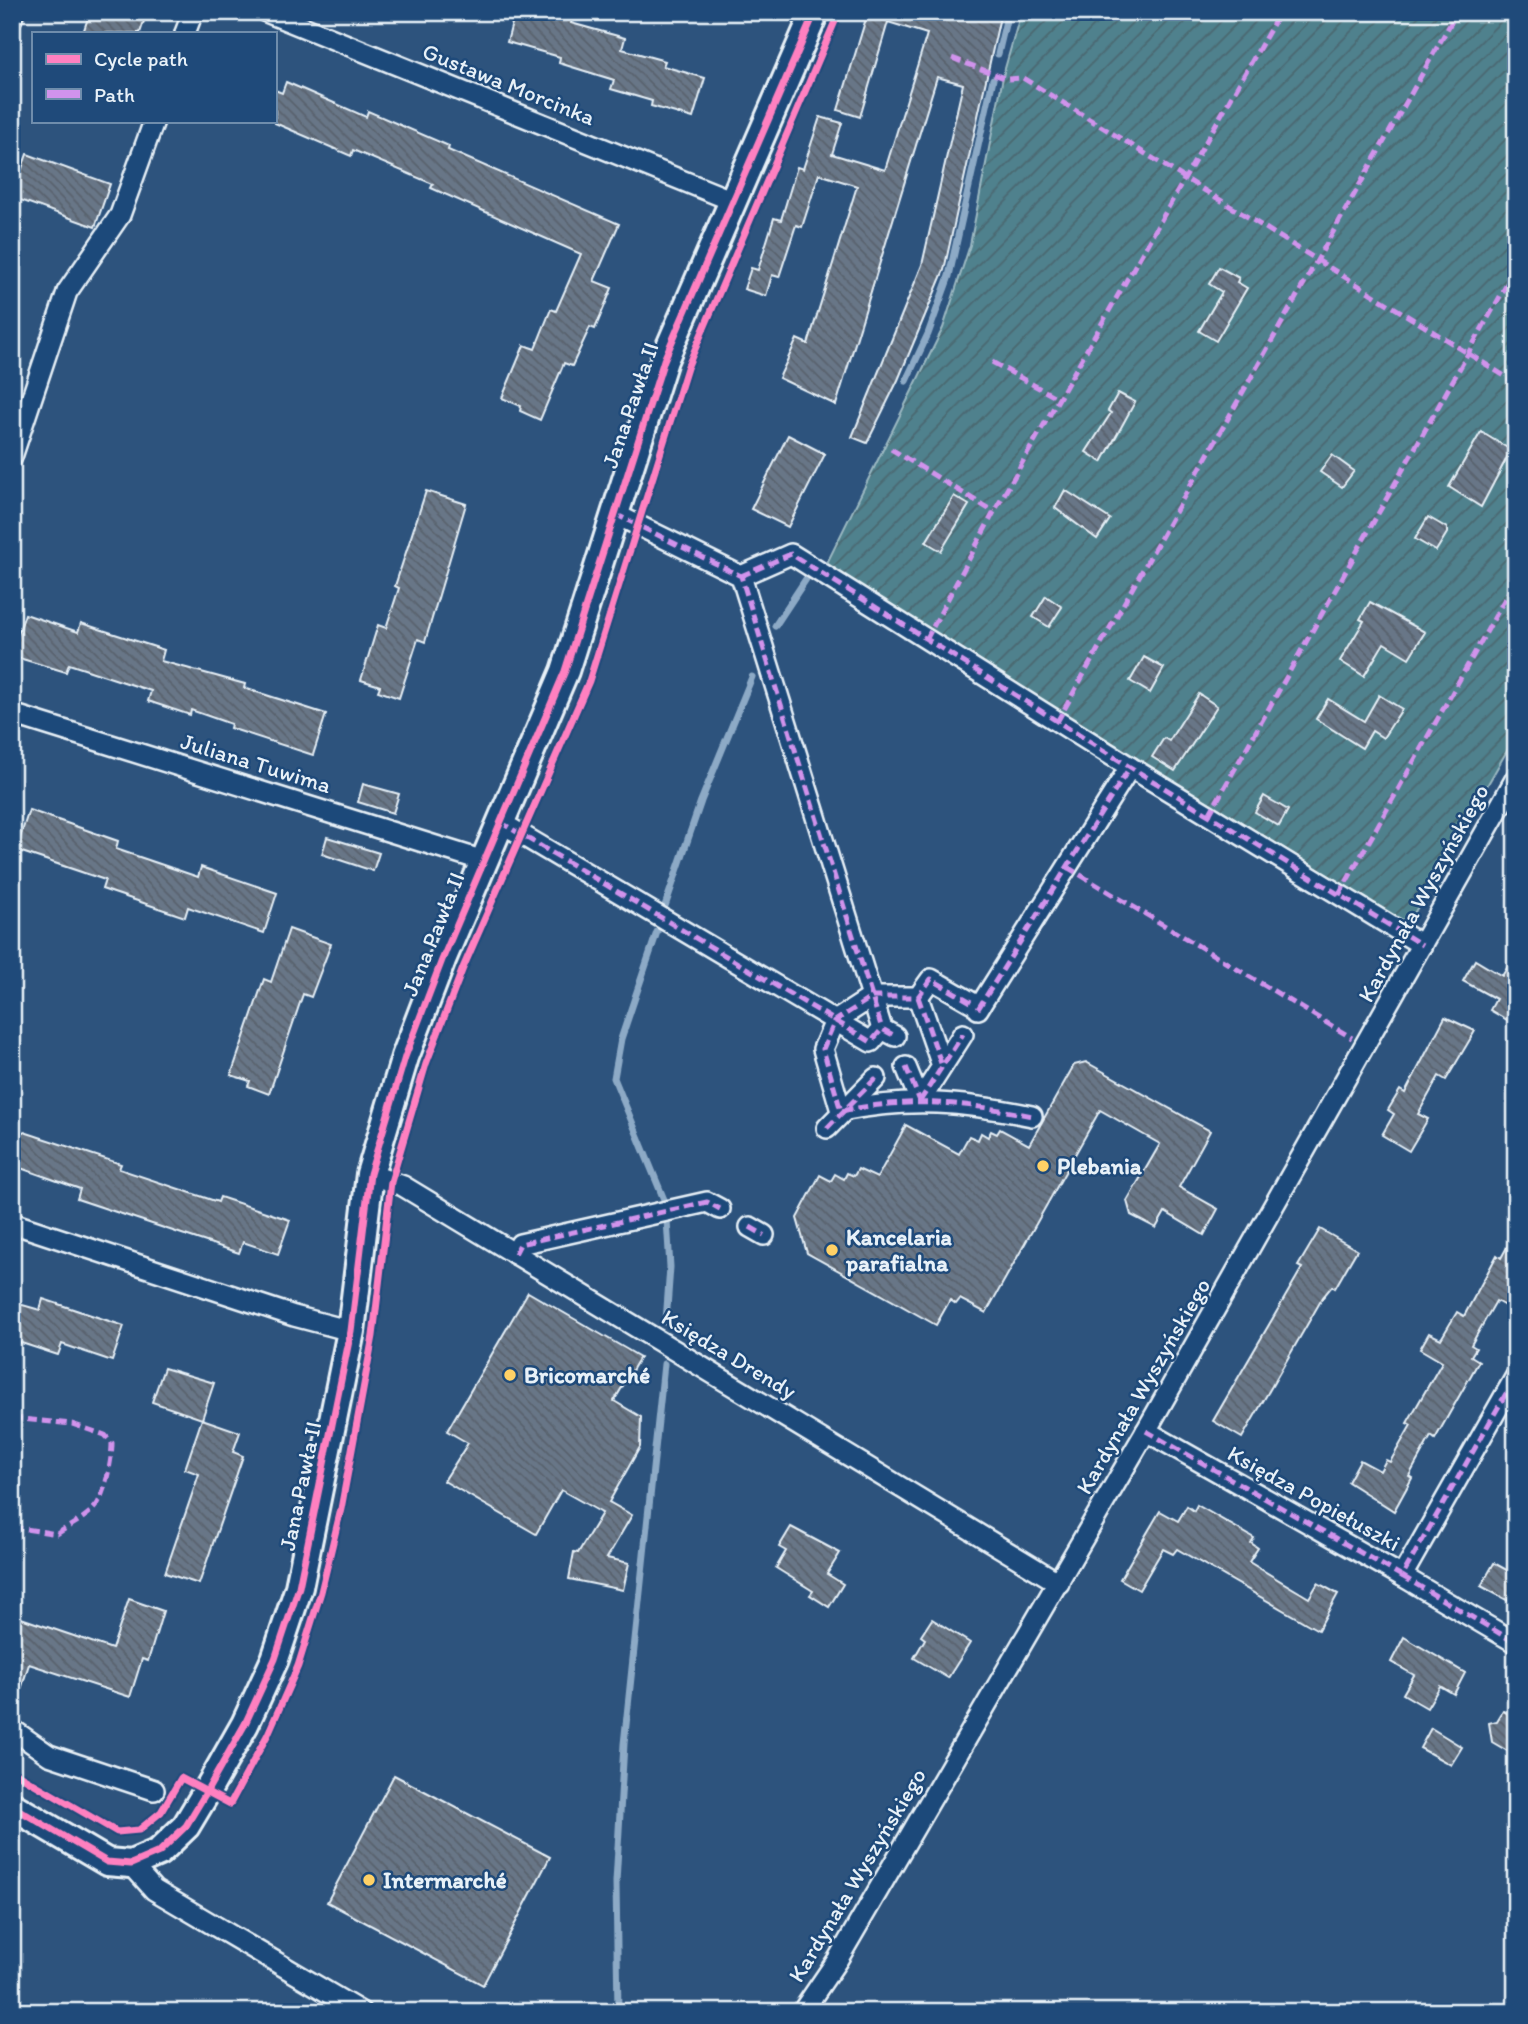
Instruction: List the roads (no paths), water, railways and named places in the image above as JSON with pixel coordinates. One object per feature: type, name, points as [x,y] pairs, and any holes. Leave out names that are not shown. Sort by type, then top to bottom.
[{"type":"street","points":[[12,18],[14,12]]},
{"type":"street","points":[[185,32],[193,12]]},
{"type":"street","name":"Gustawa Morcinka","points":[[267,12],[733,201]]},
{"type":"street","name":"Jana Pawła II","points":[[131,1864],[159,1852],[186,1826],[245,1724],[275,1659],[299,1587],[351,1331],[370,1174],[405,1057],[500,822],[565,671],[664,360],[815,12]]},
{"type":"street","points":[[12,457],[67,292],[120,215],[154,122]]},
{"type":"street","points":[[500,822],[871,1042],[889,1032],[872,997],[741,576],[615,514]]},
{"type":"street","points":[[741,576],[791,554],[1130,767],[1422,945]]},
{"type":"street","name":"Juliana Tuwima","points":[[12,714],[484,861]]},
{"type":"street","points":[[918,997],[931,979],[975,1005],[1130,767]]},
{"type":"street","name":"Kardynała Wyszyńskiego","points":[[802,2012],[838,1959],[1059,1583],[1516,778]]},
{"type":"street","points":[[841,1111],[823,1049],[835,1021],[872,997],[918,997]]},
{"type":"street","points":[[918,997],[942,1066]]},
{"type":"street","points":[[920,1101],[963,1034]]},
{"type":"street","points":[[906,1067],[920,1101]]},
{"type":"street","points":[[827,1128],[876,1078]]},
{"type":"street","points":[[841,1111],[885,1102],[920,1101],[969,1103],[1032,1116]]},
{"type":"street","name":"Księdza Drendy","points":[[370,1174],[403,1186],[1059,1583]]},
{"type":"street","points":[[515,1254],[520,1244],[707,1202],[719,1209]]},
{"type":"street","points":[[12,1223],[295,1316],[351,1331]]},
{"type":"street","name":"Księdza Popiełuszki","points":[[1146,1431],[1402,1576],[1516,1376]]},
{"type":"street","points":[[1402,1576],[1516,1643]]},
{"type":"street","points":[[12,1729],[49,1755],[154,1790]]},
{"type":"street","points":[[12,1806],[107,1862],[131,1864],[154,1890],[361,2012]]},
{"type":"waterway","points":[[998,54],[1008,12]]},
{"type":"waterway","points":[[906,381],[928,334],[949,276],[993,79]]},
{"type":"waterway","points":[[775,626],[806,579]]},
{"type":"waterway","points":[[665,906],[701,801],[752,677]]},
{"type":"waterway","points":[[657,932],[621,1039],[614,1078],[665,1202]]},
{"type":"waterway","points":[[666,1322],[670,1267],[667,1220]]},
{"type":"waterway","points":[[618,2012],[616,1882],[624,1744],[664,1364]]},
{"type":"place","name":"Plebania","points":[[1043,1166]]},
{"type":"place","name":"Kancelaria parafialna","points":[[832,1250]]},
{"type":"place","name":"Bricomarché","points":[[510,1375]]},
{"type":"place","name":"Intermarché","points":[[369,1880]]}]
